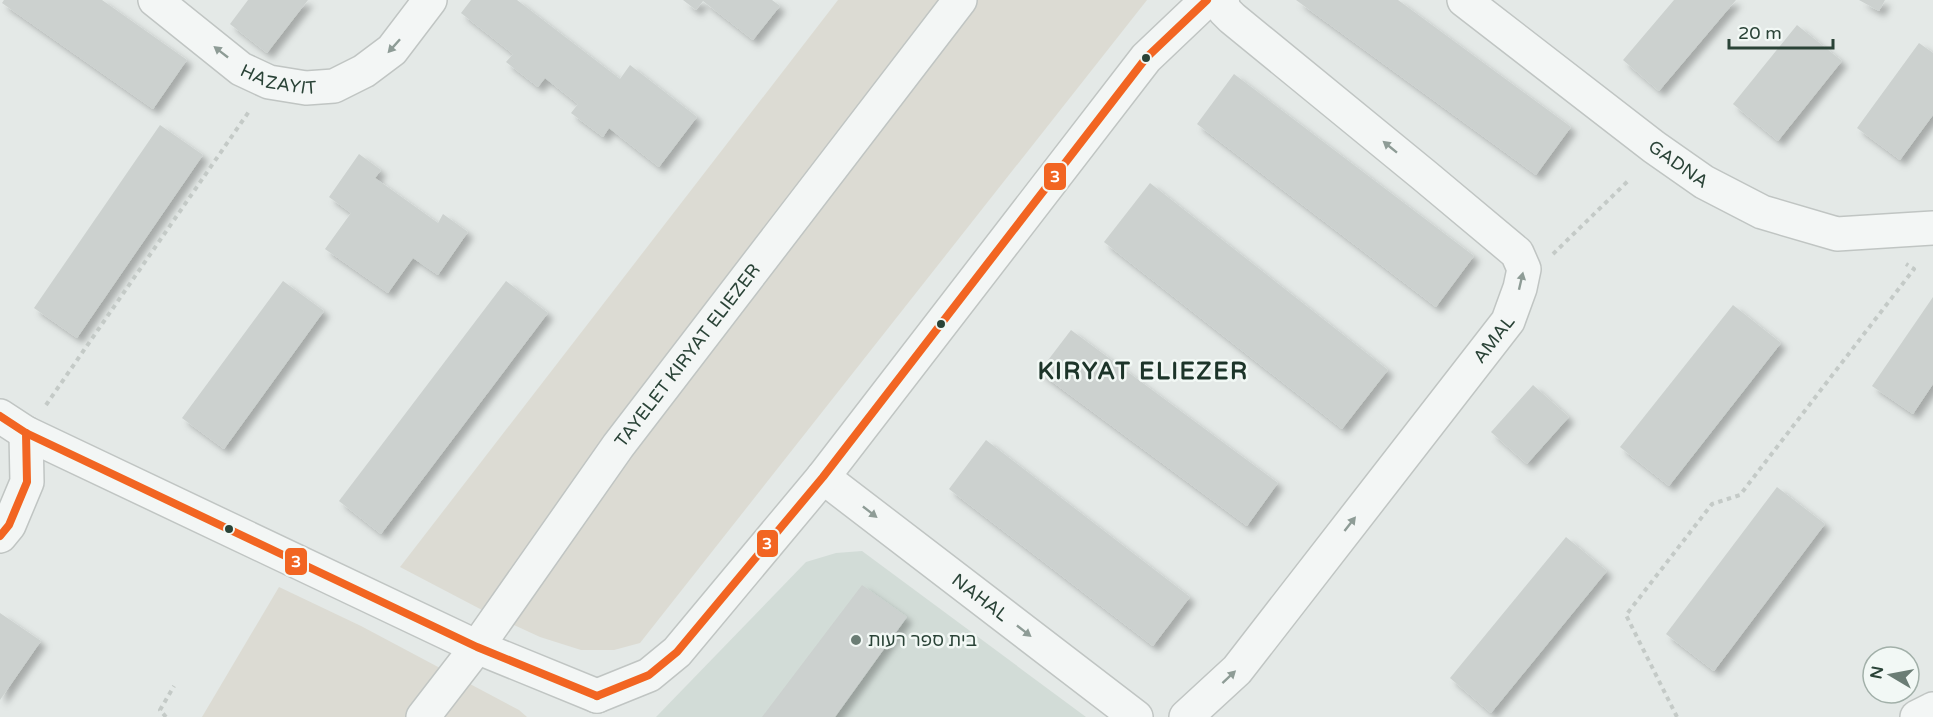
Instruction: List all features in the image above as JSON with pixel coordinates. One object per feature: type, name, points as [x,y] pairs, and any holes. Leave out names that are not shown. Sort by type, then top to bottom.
[{"type":"street","name":"HAZAYIT","points":[[155,0],[242,69],[269,82],[306,88],[334,86],[364,71],[392,50],[430,0]]},
{"type":"street","name":"TAYELET KIRYAT ELIEZER","points":[[423,717],[477,647],[618,446],[960,0]]},
{"type":"street","points":[[1146,58],[1177,0]]},
{"type":"street","points":[[13,424],[599,706],[649,675],[677,652],[823,477],[1146,58],[1207,0]]},
{"type":"street","points":[[1222,0],[1224,10],[1232,18],[1517,253],[1524,269]]},
{"type":"street","name":"GADNA","points":[[1464,0],[1654,147],[1704,182],[1762,212],[1837,234],[1933,228]]},
{"type":"street","name":"AMAL","points":[[1186,717],[1238,670],[1508,321],[1524,269]]},
{"type":"street","points":[[0,536],[9,525],[27,482],[13,424]]},
{"type":"street","name":"NAHAL","points":[[823,477],[1136,717]]},
{"type":"street","points":[[1917,717],[1933,709]]},
{"type":"path","points":[[13,424],[269,82]]},
{"type":"path","points":[[1524,269],[1536,271],[1629,179]]},
{"type":"path","points":[[1677,717],[1626,615],[1712,504],[1740,495],[1914,269]]},
{"type":"path","points":[[166,717],[160,710],[174,686]]},
{"type":"shaded area","points":[[838,0],[1147,0],[640,643],[614,650],[581,650],[540,637],[400,567]]},
{"type":"shaded area","name":"בית ספר רעות","points":[[862,551],[1086,717],[656,717],[806,562],[836,553]]},
{"type":"shaded area","points":[[279,587],[361,626],[519,710],[527,717],[202,717]]},
{"type":"building","points":[[4,0],[102,0],[187,60],[153,109],[2,3]]},
{"type":"building","points":[[248,0],[308,0],[267,53],[230,24]]},
{"type":"building","points":[[471,0],[517,0],[620,79],[630,65],[697,117],[659,167],[609,128],[603,137],[571,113],[578,104],[545,78],[538,87],[506,62],[513,54],[461,13]]},
{"type":"building","points":[[683,0],[772,0],[780,6],[753,40],[703,1],[696,10]]},
{"type":"building","points":[[1296,0],[1398,0],[1571,127],[1536,175]]},
{"type":"building","points":[[1674,0],[1736,0],[1659,91],[1623,60]]},
{"type":"building","points":[[1859,0],[1885,0],[1879,11]]},
{"type":"building","points":[[1797,25],[1842,61],[1778,141],[1733,104]]},
{"type":"building","points":[[1919,43],[1933,53],[1933,115],[1900,160],[1857,128]]},
{"type":"building","points":[[1234,74],[1474,256],[1436,307],[1197,124]]},
{"type":"building","points":[[160,125],[203,155],[77,338],[34,308]]},
{"type":"building","points":[[359,154],[381,170],[375,178],[438,223],[443,214],[468,232],[438,275],[413,258],[388,293],[325,249],[351,213],[329,197]]},
{"type":"building","points":[[1150,183],[1388,370],[1342,429],[1104,242]]},
{"type":"building","points":[[283,281],[324,311],[224,449],[182,418]]},
{"type":"building","points":[[506,281],[548,313],[381,534],[339,501]]},
{"type":"building","points":[[1933,297],[1933,384],[1913,414],[1872,386]]},
{"type":"building","points":[[1733,305],[1781,343],[1669,486],[1620,447]]},
{"type":"building","points":[[1071,330],[1278,483],[1247,526],[1039,372]]},
{"type":"building","points":[[1533,385],[1569,417],[1527,464],[1491,432]]},
{"type":"building","points":[[986,440],[1190,597],[1153,646],[949,489]]},
{"type":"building","points":[[1777,487],[1825,524],[1714,671],[1666,634]]},
{"type":"building","points":[[1566,537],[1607,571],[1491,713],[1450,678]]},
{"type":"building","points":[[862,585],[907,617],[835,717],[762,717]]},
{"type":"building","points":[[0,613],[41,641],[0,700]]},
{"type":"transit line","name":"3","points":[[597,696],[649,675],[677,652],[823,477],[1146,58],[1207,0]]},
{"type":"transit line","name":"3","points":[[0,416],[26,433],[477,647],[597,696]]},
{"type":"transit line","name":"3","points":[[0,536],[9,525],[27,482],[26,433]]},
{"type":"place","name":"בית ספר רעות","points":[[856,640]]},
{"type":"district","name":"KIRYAT ELIEZER","points":[[1143,371]]}]
